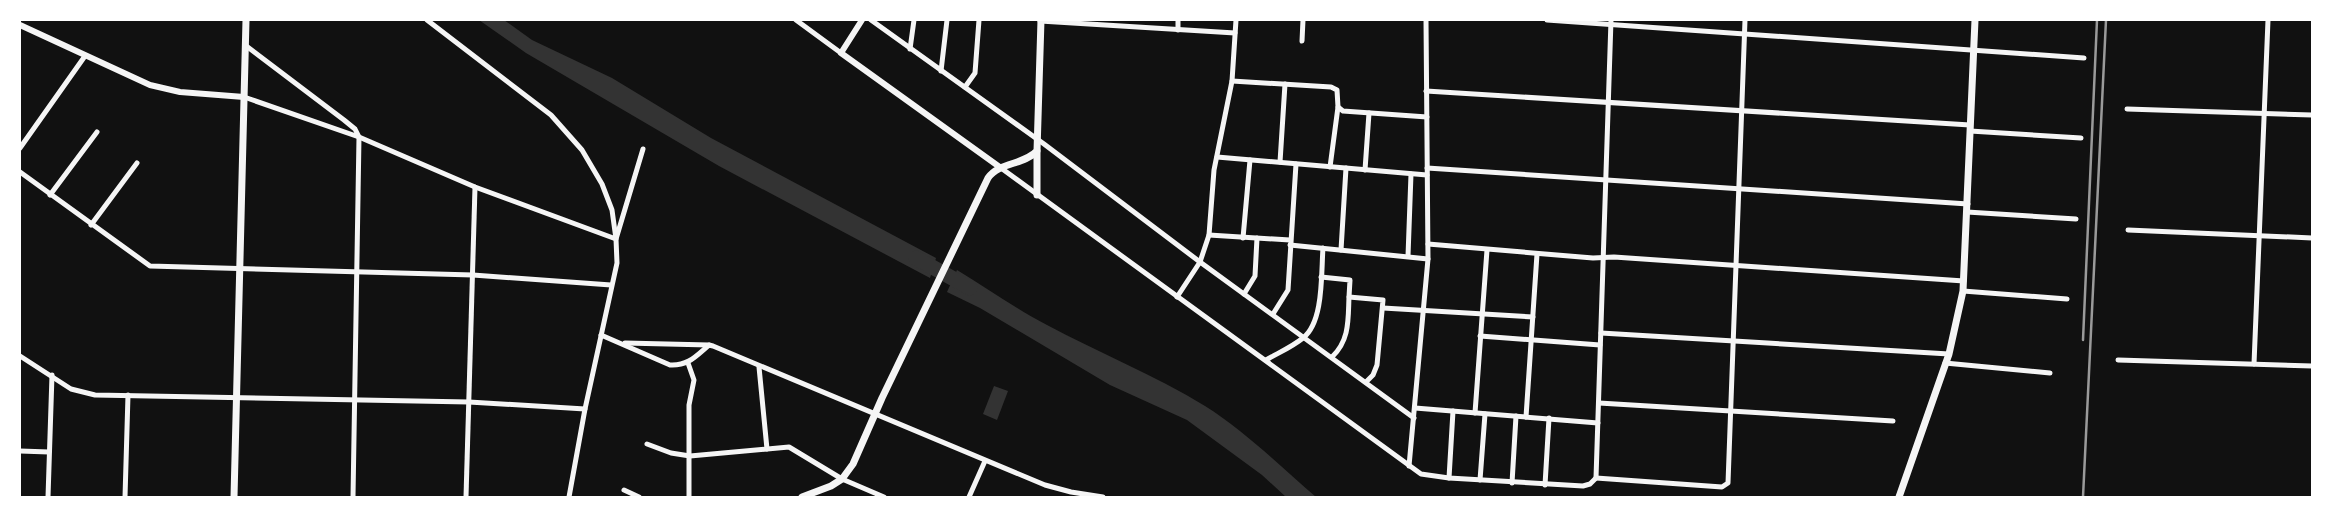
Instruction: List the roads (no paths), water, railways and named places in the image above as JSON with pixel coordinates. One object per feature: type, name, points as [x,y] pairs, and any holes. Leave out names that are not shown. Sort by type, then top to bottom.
[{"type":"main road","points":[[234,497],[246,20]]},
{"type":"main road","points":[[1037,195],[1040,20]]},
{"type":"main road","points":[[1900,493],[1949,354],[1963,291],[1975,20]]},
{"type":"main road","points":[[802,497],[820,492],[842,478],[853,464],[984,184],[992,173],[1028,158],[1037,151]]},
{"type":"street","points":[[427,20],[551,115],[576,143],[602,184],[612,210],[617,263],[568,497]]},
{"type":"street","points":[[796,20],[1422,474],[1512,483],[1583,486],[1590,484],[1596,478],[1611,22]]},
{"type":"street","points":[[841,53],[862,20]]},
{"type":"street","points":[[871,20],[1038,140],[1200,262],[1414,418]]},
{"type":"street","points":[[910,49],[914,20]]},
{"type":"street","points":[[941,71],[947,20]]},
{"type":"street","points":[[965,88],[975,73],[979,20]]},
{"type":"street","points":[[1040,20],[1118,23],[1178,30],[1235,33]]},
{"type":"street","points":[[1178,20],[1178,30]]},
{"type":"street","points":[[1177,297],[1200,262],[1209,235],[1217,157],[1232,82],[1236,20]]},
{"type":"street","points":[[1302,41],[1303,20]]},
{"type":"street","points":[[1409,466],[1428,259],[1426,20]]},
{"type":"street","points":[[1547,20],[1611,22],[2084,58]]},
{"type":"street","points":[[1596,478],[1722,487],[1728,483],[1744,20]]},
{"type":"street","points":[[2254,364],[2268,20]]},
{"type":"street","points":[[20,25],[85,56],[160,88],[180,92],[244,98],[359,137],[475,187],[616,239]]},
{"type":"street","points":[[245,45],[344,120],[355,129],[359,137],[353,497]]},
{"type":"street","points":[[20,148],[85,56]]},
{"type":"street","points":[[1232,82],[1331,87],[1337,90],[1338,107],[1330,167]]},
{"type":"street","points":[[1280,162],[1285,84]]},
{"type":"street","points":[[1426,91],[1741,111],[2081,138]]},
{"type":"street","points":[[1338,107],[1343,111],[1427,117]]},
{"type":"street","points":[[2127,109],[2312,115]]},
{"type":"street","points":[[1365,170],[1369,113]]},
{"type":"street","points":[[50,195],[97,132]]},
{"type":"street","points":[[616,239],[643,149]]},
{"type":"street","points":[[1217,157],[1427,176]]},
{"type":"street","points":[[1243,238],[1250,160]]},
{"type":"street","points":[[91,225],[137,163]]},
{"type":"street","points":[[1273,314],[1288,290],[1296,164]]},
{"type":"street","points":[[1341,250],[1346,168]]},
{"type":"street","points":[[1427,168],[1968,204]]},
{"type":"street","points":[[20,172],[150,266],[239,270],[472,275],[611,285]]},
{"type":"street","points":[[1408,256],[1411,174]]},
{"type":"street","points":[[466,497],[475,187]]},
{"type":"street","points":[[1967,212],[2076,219]]},
{"type":"street","points":[[2128,230],[2312,238]]},
{"type":"street","points":[[1209,235],[1257,238],[1323,248],[1428,259]]},
{"type":"street","points":[[1244,294],[1255,276],[1257,238]]},
{"type":"street","points":[[1428,244],[1538,254],[1614,257],[1964,281]]},
{"type":"street","points":[[1266,360],[1304,338],[1315,322],[1323,248]]},
{"type":"street","points":[[1475,413],[1487,250]]},
{"type":"street","points":[[1526,417],[1538,254]]},
{"type":"street","points":[[1321,277],[1350,280],[1346,338],[1343,345],[1332,357]]},
{"type":"street","points":[[1963,291],[2068,300]]},
{"type":"street","points":[[1349,296],[1383,300],[1377,365],[1373,375],[1366,382]]},
{"type":"street","points":[[1383,308],[1534,317]]},
{"type":"street","points":[[1601,333],[1949,354]]},
{"type":"street","points":[[601,335],[670,364],[680,365],[688,363],[709,345]]},
{"type":"street","points":[[1480,336],[1600,345]]},
{"type":"street","points":[[622,343],[709,345],[1045,485],[1071,492],[1103,497]]},
{"type":"street","points":[[20,356],[79,392],[128,395],[469,402],[585,409]]},
{"type":"street","points":[[2118,360],[2312,366]]},
{"type":"street","points":[[688,363],[694,380],[689,405],[690,497]]},
{"type":"street","points":[[1945,363],[2050,372]]},
{"type":"street","points":[[759,367],[767,449]]},
{"type":"street","points":[[48,497],[52,375]]},
{"type":"street","points":[[125,497],[128,395]]},
{"type":"street","points":[[1599,403],[1892,421]]},
{"type":"street","points":[[1415,408],[1598,422]]},
{"type":"street","points":[[1449,478],[1453,411]]},
{"type":"street","points":[[1480,480],[1485,414]]},
{"type":"street","points":[[1512,483],[1516,416]]},
{"type":"street","points":[[1545,485],[1549,418]]},
{"type":"street","points":[[647,444],[690,456],[788,447],[842,478],[884,497]]},
{"type":"street","points":[[20,451],[49,452]]},
{"type":"street","points":[[969,497],[985,461]]},
{"type":"street","points":[[624,490],[639,497]]},
{"type":"street","points":[[868,490],[868,497]]},
{"type":"waterway","points":[[916,258],[970,288]]},
{"type":"railway","points":[[2083,340],[2097,20]]},
{"type":"railway","points":[[2083,497],[2106,20]]}]
